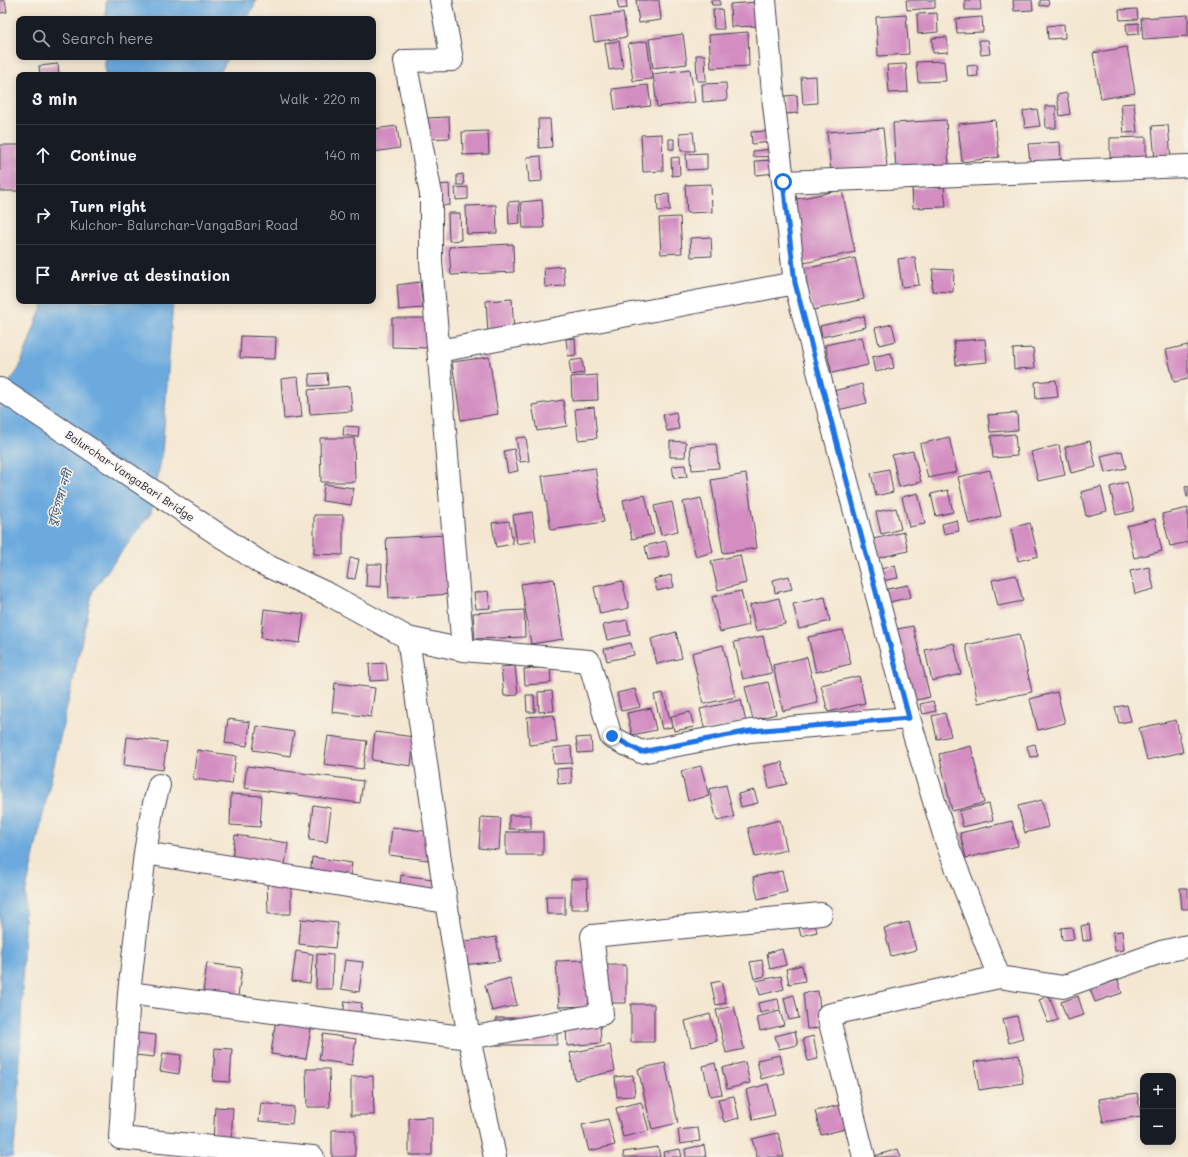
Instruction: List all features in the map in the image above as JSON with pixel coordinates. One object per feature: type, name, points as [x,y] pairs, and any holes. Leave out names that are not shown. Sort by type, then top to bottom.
[{"type":"street","points":[[442,0],[452,60],[405,61],[431,194],[431,261],[463,650]]},
{"type":"street","points":[[765,0],[783,182],[795,283],[909,718],[946,840],[999,977]]},
{"type":"street","points":[[783,182],[1188,166]]},
{"type":"street","points":[[439,351],[795,283]]},
{"type":"street","name":"Balurchar-VangaBari Bridge","points":[[0,389],[261,563],[330,595],[408,638],[463,650],[588,661],[612,736],[641,752],[750,731],[909,718]]},
{"type":"street","points":[[408,638],[446,902],[470,1038],[496,1157]]},
{"type":"street","points":[[159,785],[152,811],[145,854],[129,993],[122,1147],[313,1157]]},
{"type":"street","points":[[145,854],[446,902]]},
{"type":"street","points":[[129,993],[470,1038],[602,1014],[592,936],[820,914]]},
{"type":"street","points":[[864,1157],[828,1015],[999,977],[1063,987],[1160,952],[1188,946]]},
{"type":"water","points":[[106,0],[257,0],[249,16],[106,16]]},
{"type":"water","points":[[105,60],[226,60],[220,72],[105,72]]},
{"type":"water","name":"বুড়িগঙ্গা নদী","points":[[43,304],[173,304],[162,454],[151,513],[93,590],[25,895],[18,1122],[12,1157],[0,1157],[0,395],[19,369]]},
{"type":"building","points":[[5,0],[7,12],[0,13],[0,1]]},
{"type":"building","points":[[617,0],[626,0],[627,8],[619,9]]},
{"type":"building","points":[[636,0],[659,0],[661,20],[639,23]]},
{"type":"building","points":[[711,0],[720,0],[720,5],[712,5]]},
{"type":"building","points":[[906,0],[935,0],[935,8],[907,10]]},
{"type":"building","points":[[965,0],[980,0],[981,10],[965,10]]},
{"type":"building","points":[[1013,0],[1032,0],[1033,10],[1014,11]]},
{"type":"building","points":[[1040,0],[1048,0],[1049,5],[1040,6]]},
{"type":"building","points":[[757,2],[759,26],[731,27],[730,4]]},
{"type":"building","points":[[713,9],[722,9],[724,29],[714,29]]},
{"type":"building","points":[[1137,9],[1138,19],[1120,20],[1119,10]]},
{"type":"building","points":[[623,13],[627,37],[594,42],[590,17]]},
{"type":"building","points":[[937,13],[938,32],[918,34],[917,14]]},
{"type":"building","points":[[906,15],[909,54],[878,56],[876,17]]},
{"type":"building","points":[[1188,15],[1188,36],[1143,39],[1141,18]]},
{"type":"building","points":[[982,17],[983,32],[957,33],[956,19]]},
{"type":"building","points":[[1139,23],[1139,34],[1127,35],[1126,24]]},
{"type":"building","points":[[1064,24],[1065,38],[1048,39],[1047,26]]},
{"type":"building","points":[[748,32],[749,66],[711,68],[709,35]]},
{"type":"building","points":[[683,34],[687,64],[653,68],[649,39]]},
{"type":"building","points":[[947,37],[948,52],[933,53],[932,38]]},
{"type":"building","points":[[979,40],[988,40],[990,54],[981,55]]},
{"type":"building","points":[[619,41],[623,68],[609,70],[605,43]]},
{"type":"building","points":[[647,41],[652,79],[633,81],[628,44]]},
{"type":"building","points":[[1127,47],[1135,93],[1101,99],[1093,53]]},
{"type":"building","points":[[696,55],[705,55],[706,81],[697,81]]},
{"type":"building","points":[[944,61],[946,81],[918,82],[916,62]]},
{"type":"building","points":[[58,64],[59,72],[40,72],[39,66]]},
{"type":"building","points":[[906,64],[908,92],[889,93],[887,65]]},
{"type":"building","points":[[977,65],[978,76],[968,77],[967,66]]},
{"type":"building","points":[[690,69],[695,102],[657,107],[653,74]]},
{"type":"building","points":[[816,76],[817,103],[803,104],[801,77]]},
{"type":"building","points":[[726,83],[727,100],[703,102],[702,84]]},
{"type":"building","points":[[648,85],[651,106],[615,110],[612,89]]},
{"type":"building","points":[[1067,93],[1070,114],[1060,116],[1057,95]]},
{"type":"building","points":[[797,95],[798,113],[785,114],[784,96]]},
{"type":"building","points":[[1134,103],[1137,132],[1124,133],[1121,104]]},
{"type":"building","points":[[1045,106],[1056,106],[1056,128],[1046,128]]},
{"type":"building","points":[[1037,109],[1040,126],[1025,128],[1023,111]]},
{"type":"building","points":[[449,117],[450,138],[427,139],[426,118]]},
{"type":"building","points":[[538,119],[550,119],[552,147],[539,148]]},
{"type":"building","points":[[946,120],[949,167],[896,170],[893,123]]},
{"type":"building","points":[[995,120],[999,157],[962,162],[958,124]]},
{"type":"building","points":[[1168,125],[1171,159],[1155,161],[1152,126]]},
{"type":"building","points":[[397,126],[400,148],[376,152],[376,129]]},
{"type":"building","points":[[883,128],[887,167],[831,171],[827,132]]},
{"type":"building","points":[[488,131],[489,154],[463,155],[462,132]]},
{"type":"building","points":[[770,131],[771,142],[752,144],[751,132]]},
{"type":"building","points":[[693,132],[695,151],[681,151],[680,133]]},
{"type":"building","points":[[662,134],[663,171],[643,172],[641,135]]},
{"type":"building","points":[[1146,137],[1146,160],[1110,161],[1110,138]]},
{"type":"building","points":[[669,139],[674,139],[674,149],[669,149]]},
{"type":"building","points":[[1060,142],[1061,159],[1030,162],[1028,144]]},
{"type":"building","points":[[0,145],[16,145],[16,191],[0,191]]},
{"type":"building","points":[[773,149],[773,156],[753,157],[753,151]]},
{"type":"building","points":[[707,153],[707,169],[687,170],[686,154]]},
{"type":"building","points":[[541,156],[542,181],[529,182],[527,157]]},
{"type":"building","points":[[679,157],[680,175],[672,176],[671,158]]},
{"type":"building","points":[[774,160],[776,173],[756,175],[755,161]]},
{"type":"building","points":[[463,174],[464,185],[457,185],[457,175]]},
{"type":"building","points":[[449,184],[450,205],[438,206],[437,185]]},
{"type":"building","points":[[711,184],[712,212],[687,213],[685,185]]},
{"type":"building","points":[[468,187],[468,199],[456,200],[455,188]]},
{"type":"building","points":[[944,187],[946,207],[913,208],[912,188]]},
{"type":"building","points":[[842,190],[855,252],[804,263],[792,200]]},
{"type":"building","points":[[669,194],[670,210],[658,211],[657,195]]},
{"type":"building","points":[[542,200],[544,228],[523,228],[521,202]]},
{"type":"building","points":[[519,201],[520,223],[509,224],[508,202]]},
{"type":"building","points":[[496,205],[497,233],[467,234],[466,206]]},
{"type":"building","points":[[448,213],[460,213],[461,240],[449,241]]},
{"type":"building","points":[[680,217],[682,253],[661,254],[659,218]]},
{"type":"building","points":[[711,237],[712,256],[691,257],[690,238]]},
{"type":"building","points":[[513,244],[514,272],[451,275],[449,247]]},
{"type":"building","points":[[915,257],[919,285],[902,287],[898,259]]},
{"type":"building","points":[[855,258],[864,299],[813,310],[804,269]]},
{"type":"building","points":[[563,266],[565,286],[545,287],[544,268]]},
{"type":"building","points":[[933,269],[954,270],[953,292],[932,291]]},
{"type":"building","points":[[420,282],[423,308],[399,310],[397,285]]},
{"type":"building","points":[[512,299],[514,333],[488,334],[486,301]]},
{"type":"building","points":[[864,316],[866,327],[822,337],[820,326]]},
{"type":"building","points":[[392,318],[429,318],[429,348],[392,347]]},
{"type":"building","points":[[892,324],[896,341],[879,345],[875,328]]},
{"type":"building","points":[[241,336],[276,337],[275,359],[240,358]]},
{"type":"building","points":[[862,337],[868,365],[832,373],[825,345]]},
{"type":"building","points":[[575,338],[576,355],[568,356],[566,339]]},
{"type":"building","points":[[985,339],[987,362],[956,365],[954,341]]},
{"type":"building","points":[[1188,345],[1188,379],[1174,382],[1166,350]]},
{"type":"building","points":[[1033,348],[1035,368],[1014,369],[1013,349]]},
{"type":"building","points":[[891,353],[894,368],[875,372],[872,357]]},
{"type":"building","points":[[489,357],[498,414],[461,420],[452,362]]},
{"type":"building","points":[[582,359],[584,373],[571,375],[569,361]]},
{"type":"building","points":[[327,373],[328,385],[310,386],[309,374]]},
{"type":"building","points":[[597,375],[598,400],[572,401],[571,377]]},
{"type":"building","points":[[298,377],[302,417],[284,419],[281,379]]},
{"type":"building","points":[[1056,380],[1058,397],[1036,399],[1035,382]]},
{"type":"building","points":[[862,384],[867,403],[834,411],[829,392]]},
{"type":"building","points":[[350,386],[352,411],[310,414],[308,390]]},
{"type":"building","points":[[563,400],[567,426],[537,431],[532,405]]},
{"type":"building","points":[[594,407],[597,438],[578,440],[575,409]]},
{"type":"building","points":[[676,412],[679,429],[667,431],[663,415]]},
{"type":"building","points":[[1017,413],[1018,430],[990,432],[988,415]]},
{"type":"building","points":[[344,426],[359,427],[358,437],[343,435]]},
{"type":"building","points":[[1015,434],[1017,456],[993,458],[991,436]]},
{"type":"building","points":[[526,437],[529,461],[520,462],[516,438]]},
{"type":"building","points":[[949,437],[957,472],[928,478],[920,444]]},
{"type":"building","points":[[320,438],[354,438],[355,482],[321,482]]},
{"type":"building","points":[[670,441],[686,442],[685,457],[670,457]]},
{"type":"building","points":[[1090,441],[1096,467],[1071,473],[1065,447]]},
{"type":"building","points":[[716,444],[719,468],[692,470],[690,446]]},
{"type":"building","points":[[1059,445],[1065,475],[1038,481],[1031,452]]},
{"type":"building","points":[[514,449],[518,471],[508,473],[504,451]]},
{"type":"building","points":[[913,451],[921,482],[899,487],[892,455]]},
{"type":"building","points":[[1122,451],[1126,468],[1105,473],[1101,456]]},
{"type":"building","points":[[685,465],[687,477],[674,478],[672,466]]},
{"type":"building","points":[[595,468],[604,522],[551,530],[542,476]]},
{"type":"building","points":[[889,469],[893,492],[876,496],[871,473]]},
{"type":"building","points":[[990,470],[1001,516],[969,524],[958,477]]},
{"type":"building","points":[[746,474],[757,548],[723,553],[711,480]]},
{"type":"building","points":[[1127,482],[1134,511],[1116,515],[1110,487]]},
{"type":"building","points":[[324,484],[354,488],[351,505],[322,501]]},
{"type":"building","points":[[1188,486],[1188,497],[1187,497],[1185,487]]},
{"type":"building","points":[[1101,487],[1107,511],[1086,516],[1081,492]]},
{"type":"building","points":[[948,490],[953,512],[936,516],[931,494]]},
{"type":"building","points":[[918,493],[925,524],[909,527],[902,497]]},
{"type":"building","points":[[645,495],[654,534],[632,539],[623,500]]},
{"type":"building","points":[[701,498],[713,552],[696,557],[683,502]]},
{"type":"building","points":[[672,502],[678,531],[661,535],[654,506]]},
{"type":"building","points":[[896,508],[901,529],[881,534],[876,512]]},
{"type":"building","points":[[1188,508],[1188,542],[1170,546],[1162,514]]},
{"type":"building","points":[[532,512],[536,541],[517,544],[513,515]]},
{"type":"building","points":[[314,515],[343,515],[343,555],[314,554]]},
{"type":"building","points":[[1155,519],[1162,551],[1134,558],[1127,526]]},
{"type":"building","points":[[957,520],[959,531],[944,534],[942,524]]},
{"type":"building","points":[[509,521],[513,544],[496,547],[492,523]]},
{"type":"building","points":[[1030,523],[1038,556],[1018,561],[1011,528]]},
{"type":"building","points":[[904,532],[908,551],[878,558],[873,539]]},
{"type":"building","points":[[448,535],[451,594],[389,598],[386,538]]},
{"type":"building","points":[[666,541],[669,556],[648,560],[645,546]]},
{"type":"building","points":[[740,555],[746,583],[718,590],[711,561]]},
{"type":"building","points":[[350,558],[359,559],[355,579],[347,578]]},
{"type":"building","points":[[367,564],[382,564],[381,587],[366,586]]},
{"type":"building","points":[[895,565],[898,578],[881,581],[878,570]]},
{"type":"building","points":[[1149,567],[1154,589],[1135,594],[1130,571]]},
{"type":"building","points":[[671,575],[674,587],[657,591],[654,579]]},
{"type":"building","points":[[1016,575],[1023,601],[998,606],[992,580]]},
{"type":"building","points":[[789,576],[792,589],[775,593],[773,580]]},
{"type":"building","points":[[554,579],[563,639],[531,644],[521,584]]},
{"type":"building","points":[[622,581],[629,608],[600,614],[594,587]]},
{"type":"building","points":[[908,585],[911,597],[886,603],[883,590]]},
{"type":"building","points":[[488,591],[490,608],[476,609],[474,593]]},
{"type":"building","points":[[741,591],[749,625],[720,632],[712,597]]},
{"type":"building","points":[[825,597],[830,621],[799,629],[793,604]]},
{"type":"building","points":[[779,598],[785,624],[756,631],[750,605]]},
{"type":"building","points":[[264,609],[304,614],[300,643],[261,638]]},
{"type":"building","points":[[524,610],[525,637],[475,639],[473,613]]},
{"type":"building","points":[[627,620],[630,635],[607,640],[603,625]]},
{"type":"building","points":[[913,626],[930,697],[908,702],[892,630]]},
{"type":"building","points":[[843,630],[851,664],[816,672],[808,637]]},
{"type":"building","points":[[676,632],[682,658],[657,664],[651,639]]},
{"type":"building","points":[[1019,634],[1032,692],[978,703],[966,645]]},
{"type":"building","points":[[763,636],[772,673],[743,679],[734,642]]},
{"type":"building","points":[[631,643],[634,655],[607,661],[604,649]]},
{"type":"building","points":[[954,643],[961,674],[932,681],[925,650]]},
{"type":"building","points":[[723,645],[735,697],[703,704],[692,653]]},
{"type":"building","points":[[807,657],[818,703],[783,711],[773,665]]},
{"type":"building","points":[[386,663],[388,680],[370,681],[369,664]]},
{"type":"building","points":[[515,666],[518,695],[504,696],[501,667]]},
{"type":"building","points":[[550,667],[551,683],[525,685],[524,669]]},
{"type":"building","points":[[859,676],[865,703],[828,712],[821,685]]},
{"type":"building","points":[[768,682],[776,714],[753,720],[745,687]]},
{"type":"building","points":[[335,683],[375,688],[371,717],[332,712]]},
{"type":"building","points":[[635,689],[640,707],[621,711],[617,693]]},
{"type":"building","points":[[552,691],[554,711],[539,712],[538,692]]},
{"type":"building","points":[[1057,692],[1065,723],[1038,730],[1030,699]]},
{"type":"building","points":[[663,693],[672,727],[662,729],[654,695]]},
{"type":"building","points":[[526,695],[534,695],[535,712],[527,712]]},
{"type":"building","points":[[741,700],[746,722],[705,731],[700,709]]},
{"type":"building","points":[[933,701],[936,711],[923,714],[920,704]]},
{"type":"building","points":[[1127,705],[1131,721],[1119,723],[1115,707]]},
{"type":"building","points":[[651,708],[656,730],[632,735],[627,713]]},
{"type":"building","points":[[690,712],[694,727],[674,731],[671,716]]},
{"type":"building","points":[[945,713],[951,736],[937,739],[932,716]]},
{"type":"building","points":[[554,715],[557,742],[529,745],[527,717]]},
{"type":"building","points":[[228,719],[250,722],[247,746],[225,743]]},
{"type":"building","points":[[1176,720],[1183,752],[1147,760],[1139,728]]},
{"type":"building","points":[[257,726],[294,732],[290,756],[253,750]]},
{"type":"building","points":[[375,732],[414,737],[411,766],[372,760]]},
{"type":"building","points":[[328,736],[367,741],[363,769],[324,764]]},
{"type":"building","points":[[127,737],[167,742],[163,770],[124,765]]},
{"type":"building","points":[[591,737],[592,752],[578,753],[576,738]]},
{"type":"building","points":[[1035,744],[1038,756],[1030,757],[1027,746]]},
{"type":"building","points":[[571,746],[572,763],[554,764],[553,748]]},
{"type":"building","points":[[971,746],[984,803],[952,811],[939,754]]},
{"type":"building","points":[[197,750],[236,756],[232,784],[193,779]]},
{"type":"building","points":[[782,762],[787,784],[769,788],[764,766]]},
{"type":"building","points":[[247,766],[363,781],[360,803],[244,788]]},
{"type":"building","points":[[701,766],[709,796],[688,801],[681,771]]},
{"type":"building","points":[[571,768],[572,783],[558,784],[557,769]]},
{"type":"building","points":[[726,785],[734,817],[717,821],[709,789]]},
{"type":"building","points":[[754,790],[758,803],[741,807],[738,794]]},
{"type":"building","points":[[231,794],[262,796],[260,827],[230,825]]},
{"type":"building","points":[[1042,800],[1048,827],[1025,833],[1018,806]]},
{"type":"building","points":[[989,804],[993,820],[963,827],[959,811]]},
{"type":"building","points":[[313,805],[331,808],[327,842],[309,840]]},
{"type":"building","points":[[509,815],[531,815],[531,829],[509,829]]},
{"type":"building","points":[[481,817],[501,818],[499,850],[479,848]]},
{"type":"building","points":[[780,820],[787,850],[755,857],[748,828]]},
{"type":"building","points":[[1012,821],[1018,846],[966,858],[960,833]]},
{"type":"building","points":[[392,827],[431,832],[428,860],[389,855]]},
{"type":"building","points":[[506,832],[543,832],[543,855],[506,855]]},
{"type":"building","points":[[235,835],[288,843],[284,873],[231,865]]},
{"type":"building","points":[[312,857],[352,863],[348,891],[309,886]]},
{"type":"building","points":[[782,871],[787,892],[758,899],[753,877]]},
{"type":"building","points":[[401,875],[441,880],[437,908],[398,904]]},
{"type":"building","points":[[267,877],[291,877],[291,914],[268,914]]},
{"type":"building","points":[[571,879],[587,879],[588,909],[571,909]]},
{"type":"building","points":[[1180,888],[1188,888],[1188,909],[1182,909]]},
{"type":"building","points":[[546,896],[565,896],[565,914],[547,914]]},
{"type":"building","points":[[813,917],[817,932],[801,936],[797,920]]},
{"type":"building","points":[[301,919],[338,923],[335,948],[299,944]]},
{"type":"building","points":[[909,922],[916,950],[891,956],[884,928]]},
{"type":"building","points":[[1089,924],[1091,940],[1083,941],[1081,926]]},
{"type":"building","points":[[1072,927],[1074,939],[1062,940],[1061,928]]},
{"type":"building","points":[[1122,931],[1124,950],[1115,951],[1113,932]]},
{"type":"building","points":[[496,937],[500,961],[462,965],[459,942]]},
{"type":"building","points":[[782,949],[786,965],[770,969],[767,953]]},
{"type":"building","points":[[296,951],[313,954],[310,983],[292,981]]},
{"type":"building","points":[[317,954],[333,955],[332,989],[316,989]]},
{"type":"building","points":[[345,960],[363,962],[359,992],[341,989]]},
{"type":"building","points":[[586,960],[589,1006],[559,1007],[556,961]]},
{"type":"building","points":[[762,960],[765,976],[754,979],[750,962]]},
{"type":"building","points":[[207,963],[242,968],[236,1011],[201,1006]]},
{"type":"building","points":[[603,965],[626,965],[626,1003],[603,1003]]},
{"type":"building","points":[[802,965],[805,981],[789,984],[786,969]]},
{"type":"building","points":[[781,976],[784,989],[760,995],[756,981]]},
{"type":"building","points":[[510,978],[517,1005],[492,1011],[485,985]]},
{"type":"building","points":[[1118,980],[1122,993],[1095,1002],[1090,989]]},
{"type":"building","points":[[721,981],[726,1003],[716,1005],[711,983]]},
{"type":"building","points":[[818,991],[822,1028],[807,1029],[803,993]]},
{"type":"building","points":[[794,995],[799,1018],[789,1020],[784,998]]},
{"type":"building","points":[[1049,996],[1058,1020],[1048,1023],[1039,1000]]},
{"type":"building","points":[[1078,996],[1084,1015],[1067,1020],[1061,1002]]},
{"type":"building","points":[[778,999],[780,1009],[760,1013],[758,1003]]},
{"type":"building","points":[[345,1001],[362,1003],[358,1033],[341,1030]]},
{"type":"building","points":[[631,1004],[654,1004],[654,1042],[631,1042]]},
{"type":"building","points":[[734,1006],[744,1049],[726,1053],[716,1010]]},
{"type":"building","points":[[277,1011],[313,1016],[306,1059],[271,1054]]},
{"type":"building","points":[[780,1011],[784,1025],[760,1031],[757,1017]]},
{"type":"building","points":[[710,1014],[717,1041],[691,1047],[685,1021]]},
{"type":"building","points":[[1017,1016],[1023,1039],[1009,1043],[1003,1019]]},
{"type":"building","points":[[496,1018],[557,1018],[557,1045],[496,1045]]},
{"type":"building","points":[[600,1024],[601,1043],[567,1046],[566,1027]]},
{"type":"building","points":[[119,1031],[156,1035],[154,1057],[117,1053]]},
{"type":"building","points":[[795,1031],[798,1045],[779,1049],[775,1036]]},
{"type":"building","points":[[323,1034],[356,1039],[352,1065],[319,1060]]},
{"type":"building","points":[[813,1036],[818,1059],[808,1061],[803,1039]]},
{"type":"building","points":[[610,1045],[615,1071],[575,1080],[570,1053]]},
{"type":"building","points":[[215,1048],[232,1049],[230,1082],[213,1081]]},
{"type":"building","points":[[163,1053],[181,1055],[179,1074],[160,1071]]},
{"type":"building","points":[[780,1055],[784,1073],[761,1079],[757,1060]]},
{"type":"building","points":[[1019,1055],[1023,1083],[979,1090],[974,1062]]},
{"type":"building","points":[[745,1062],[750,1083],[727,1089],[722,1068]]},
{"type":"building","points":[[665,1063],[678,1123],[652,1129],[638,1069]]},
{"type":"building","points":[[715,1063],[722,1094],[710,1096],[703,1066]]},
{"type":"building","points":[[306,1069],[329,1069],[330,1107],[307,1107]]},
{"type":"building","points":[[633,1075],[635,1096],[617,1097],[615,1077]]},
{"type":"building","points":[[373,1076],[374,1115],[351,1115],[351,1077]]},
{"type":"building","points":[[768,1084],[775,1115],[753,1120],[746,1090]]},
{"type":"building","points":[[1137,1093],[1140,1116],[1103,1122],[1099,1099]]},
{"type":"building","points":[[734,1096],[739,1118],[724,1122],[718,1099]]},
{"type":"building","points":[[641,1102],[649,1131],[623,1137],[616,1108]]},
{"type":"building","points":[[261,1103],[294,1107],[292,1124],[259,1121]]},
{"type":"building","points":[[844,1104],[849,1128],[821,1135],[815,1111]]},
{"type":"building","points":[[215,1107],[233,1108],[231,1141],[213,1140]]},
{"type":"building","points":[[432,1117],[432,1155],[409,1155],[409,1118]]},
{"type":"building","points":[[608,1119],[615,1145],[589,1151],[582,1125]]},
{"type":"building","points":[[698,1128],[700,1141],[680,1144],[678,1130]]},
{"type":"building","points":[[332,1130],[355,1130],[355,1157],[332,1157]]},
{"type":"building","points":[[778,1133],[784,1157],[757,1157],[752,1139]]},
{"type":"building","points":[[704,1145],[706,1157],[686,1157],[685,1149]]},
{"type":"building","points":[[658,1147],[660,1157],[624,1157],[623,1152]]},
{"type":"building","points":[[680,1149],[682,1157],[664,1157],[663,1152]]},
{"type":"building","points":[[898,1149],[901,1157],[871,1157]]},
{"type":"route","points":[[612,736],[641,752],[750,731],[909,718],[795,283],[783,182]]}]
